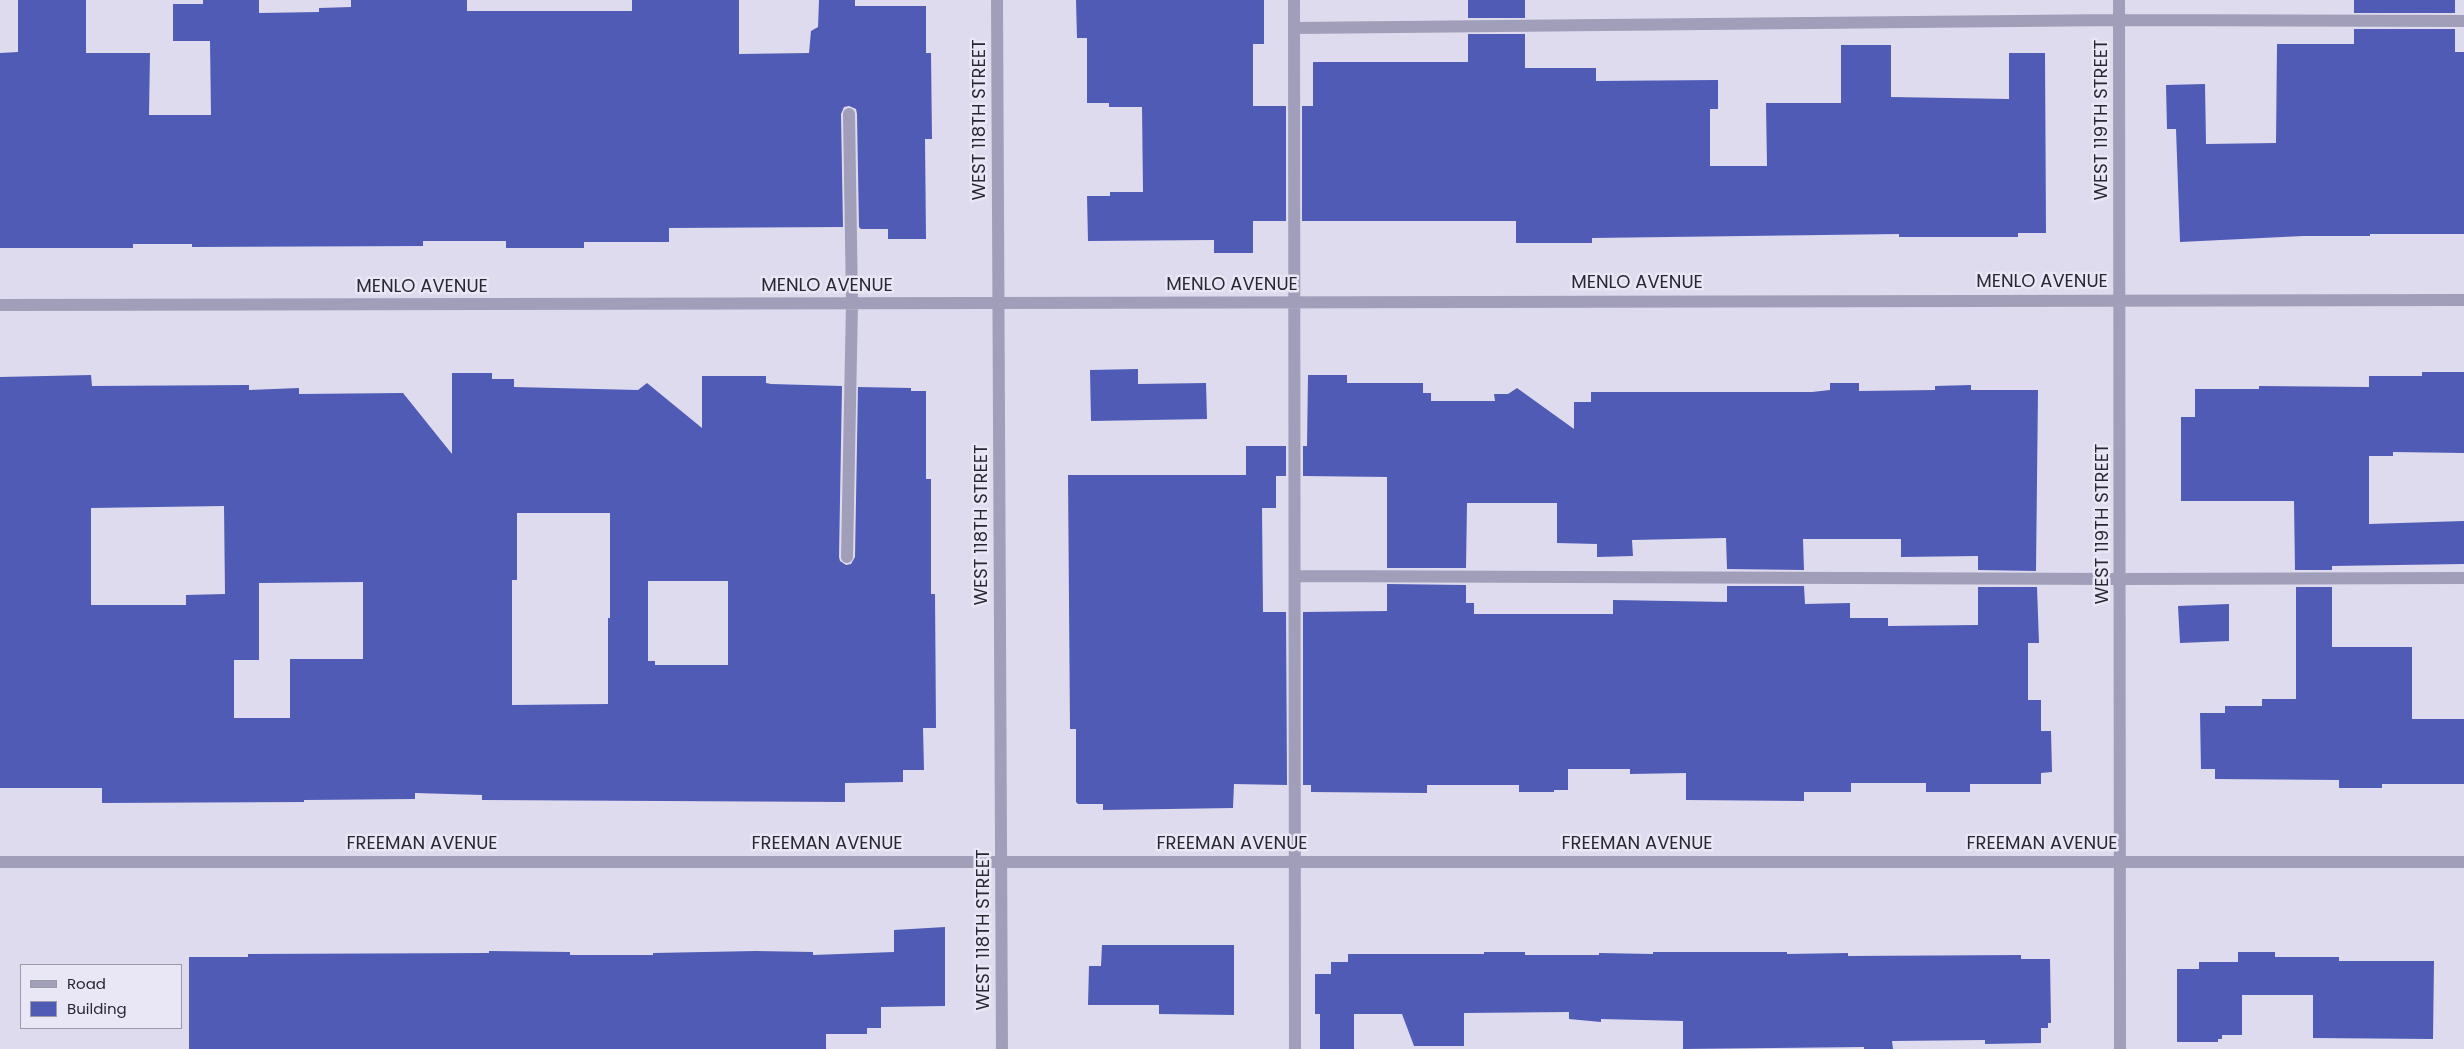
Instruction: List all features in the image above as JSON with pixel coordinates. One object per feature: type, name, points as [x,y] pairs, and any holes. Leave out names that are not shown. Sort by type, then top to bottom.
[{"type":"street","name":"WEST 118TH STREET","points":[[997,0],[1002,1049]]},
{"type":"street","points":[[1294,0],[1295,1049]]},
{"type":"street","name":"WEST 119TH STREET","points":[[2119,0],[2120,1049]]},
{"type":"street","points":[[1294,28],[2119,20],[2464,21]]},
{"type":"street","points":[[847,557],[852,303],[849,114]]},
{"type":"street","name":"MENLO AVENUE","points":[[0,305],[2120,299],[2464,300]]},
{"type":"street","points":[[1295,576],[2120,579],[2464,578]]},
{"type":"street","name":"FREEMAN AVENUE","points":[[0,862],[2464,862]]},
{"type":"building","points":[[18,0],[86,0],[86,53],[150,53],[149,115],[211,115],[210,41],[173,41],[173,4],[203,4],[203,0],[259,0],[259,13],[319,12],[319,8],[351,7],[351,0],[467,0],[467,11],[632,11],[632,0],[739,0],[739,54],[809,53],[811,31],[818,27],[819,0],[855,0],[855,6],[926,6],[926,53],[931,53],[932,139],[925,139],[926,239],[888,239],[888,229],[861,229],[859,227],[857,114],[856,109],[849,106],[844,107],[841,114],[843,227],[669,228],[669,242],[584,242],[584,248],[506,248],[506,241],[423,241],[423,246],[192,247],[192,244],[133,244],[133,248],[0,248],[0,53],[18,52]]},
{"type":"building","points":[[1076,0],[1264,0],[1264,44],[1253,44],[1253,106],[1286,106],[1286,221],[1253,221],[1253,253],[1214,253],[1214,240],[1088,241],[1087,196],[1110,196],[1110,192],[1143,192],[1142,107],[1109,107],[1109,103],[1087,103],[1087,38],[1077,38]]},
{"type":"building","points":[[1468,0],[1525,0],[1525,18],[1468,18]]},
{"type":"building","points":[[2354,0],[2455,0],[2455,13],[2354,13]]},
{"type":"building","points":[[2354,29],[2455,29],[2455,52],[2464,52],[2464,234],[2370,234],[2370,236],[2303,236],[2180,242],[2176,129],[2167,129],[2166,85],[2205,84],[2206,144],[2276,143],[2277,44],[2354,44]]},
{"type":"building","points":[[1468,34],[1525,34],[1525,68],[1596,68],[1596,81],[1718,80],[1718,109],[1710,109],[1710,166],[1767,166],[1766,103],[1841,103],[1841,45],[1891,45],[1891,97],[2009,99],[2009,53],[2045,53],[2046,233],[2018,233],[2018,237],[1899,237],[1899,234],[1592,238],[1592,243],[1516,243],[1516,221],[1302,221],[1302,106],[1313,106],[1313,62],[1468,62]]},
{"type":"building","points":[[1138,369],[1138,384],[1206,383],[1207,419],[1091,421],[1090,370]]},
{"type":"building","points":[[2422,372],[2464,372],[2464,453],[2393,452],[2393,456],[2369,456],[2369,524],[2464,521],[2464,564],[2332,566],[2332,570],[2295,570],[2294,501],[2181,501],[2181,417],[2195,417],[2195,389],[2259,389],[2259,386],[2369,387],[2369,376],[2422,376]]},
{"type":"building","points":[[452,373],[492,373],[492,379],[514,379],[514,387],[638,390],[647,383],[702,428],[702,376],[766,376],[766,383],[771,384],[842,386],[839,557],[840,561],[846,565],[851,564],[855,557],[858,387],[911,388],[911,391],[926,391],[926,479],[931,479],[931,594],[935,594],[936,728],[923,728],[924,770],[903,770],[903,782],[845,783],[845,802],[482,800],[482,795],[415,793],[415,799],[304,800],[304,802],[102,803],[102,788],[0,788],[0,377],[91,375],[92,386],[249,385],[249,390],[299,388],[299,394],[403,393],[452,454]],"holes":[[[224,506],[225,594],[186,595],[186,605],[91,605],[91,508]],[[517,513],[610,513],[608,704],[512,705],[512,580],[517,580]],[[648,581],[728,581],[728,665],[655,665],[655,661],[648,661]],[[363,582],[363,659],[290,659],[290,718],[234,718],[234,660],[259,660],[259,583]]]},
{"type":"building","points":[[1308,375],[1347,375],[1347,383],[1423,383],[1423,393],[1431,393],[1431,401],[1495,401],[1494,394],[1508,394],[1517,388],[1574,429],[1574,402],[1591,402],[1591,392],[1812,392],[1830,390],[1830,383],[1859,383],[1859,391],[1935,390],[1935,386],[1971,385],[1971,390],[2038,390],[2036,571],[1978,570],[1978,556],[1901,557],[1901,539],[1803,539],[1804,570],[1727,569],[1726,538],[1632,540],[1633,556],[1597,557],[1597,544],[1557,543],[1557,503],[1467,503],[1466,568],[1387,568],[1387,477],[1303,476],[1303,446],[1307,446]]},
{"type":"building","points":[[1246,446],[1286,446],[1286,476],[1276,476],[1276,508],[1262,508],[1263,612],[1286,612],[1287,785],[1234,784],[1233,808],[1103,810],[1103,804],[1078,804],[1076,802],[1076,729],[1070,729],[1068,475],[1246,475]]},
{"type":"building","points":[[1387,584],[1466,585],[1466,603],[1474,603],[1474,614],[1613,614],[1613,600],[1727,602],[1727,586],[1804,586],[1805,604],[1850,603],[1850,618],[1888,618],[1888,626],[1978,625],[1978,587],[2037,587],[2039,643],[2028,643],[2028,700],[2041,700],[2041,731],[2051,731],[2052,772],[2041,773],[2041,784],[1970,784],[1970,792],[1926,792],[1926,783],[1851,783],[1851,792],[1804,792],[1804,801],[1686,800],[1686,773],[1630,774],[1630,769],[1568,769],[1568,790],[1554,790],[1554,792],[1519,792],[1519,785],[1427,785],[1427,793],[1311,792],[1311,785],[1303,785],[1303,612],[1387,611]]},
{"type":"building","points":[[2296,587],[2332,587],[2332,647],[2412,647],[2412,719],[2464,719],[2464,784],[2382,784],[2382,788],[2339,788],[2339,780],[2215,779],[2215,769],[2201,769],[2200,713],[2225,713],[2225,706],[2262,706],[2262,699],[2296,699]]},
{"type":"building","points":[[2229,604],[2229,641],[2180,643],[2178,606]]},
{"type":"building","points":[[945,927],[945,1006],[881,1007],[881,1028],[867,1028],[867,1034],[826,1034],[826,1049],[189,1049],[189,957],[248,957],[248,954],[489,953],[489,951],[570,952],[570,955],[653,955],[653,953],[756,951],[813,952],[813,955],[894,952],[894,930]]},
{"type":"building","points":[[1102,945],[1234,945],[1234,1015],[1159,1014],[1159,1005],[1088,1005],[1089,966],[1101,966]]},
{"type":"building","points":[[1484,952],[1525,952],[1525,955],[1653,954],[1653,952],[1787,952],[1787,954],[1848,953],[1848,956],[2021,955],[2021,959],[2050,959],[2051,1023],[2048,1023],[2048,1028],[2041,1028],[2041,1043],[1985,1044],[1985,1040],[1892,1041],[1893,1049],[1864,1049],[1864,1047],[1683,1049],[1683,1021],[1601,1019],[1601,1022],[1569,1019],[1569,1012],[1464,1013],[1464,1046],[1414,1046],[1402,1014],[1354,1014],[1354,1049],[1320,1049],[1320,1014],[1315,1014],[1315,974],[1331,974],[1331,962],[1348,962],[1348,954],[1484,954]]},
{"type":"building","points":[[2238,952],[2275,952],[2275,957],[2339,957],[2339,961],[2434,961],[2433,1039],[2313,1038],[2313,995],[2242,995],[2242,1035],[2222,1035],[2222,1039],[2218,1039],[2218,1042],[2177,1042],[2177,969],[2199,969],[2199,962],[2238,962]]}]
